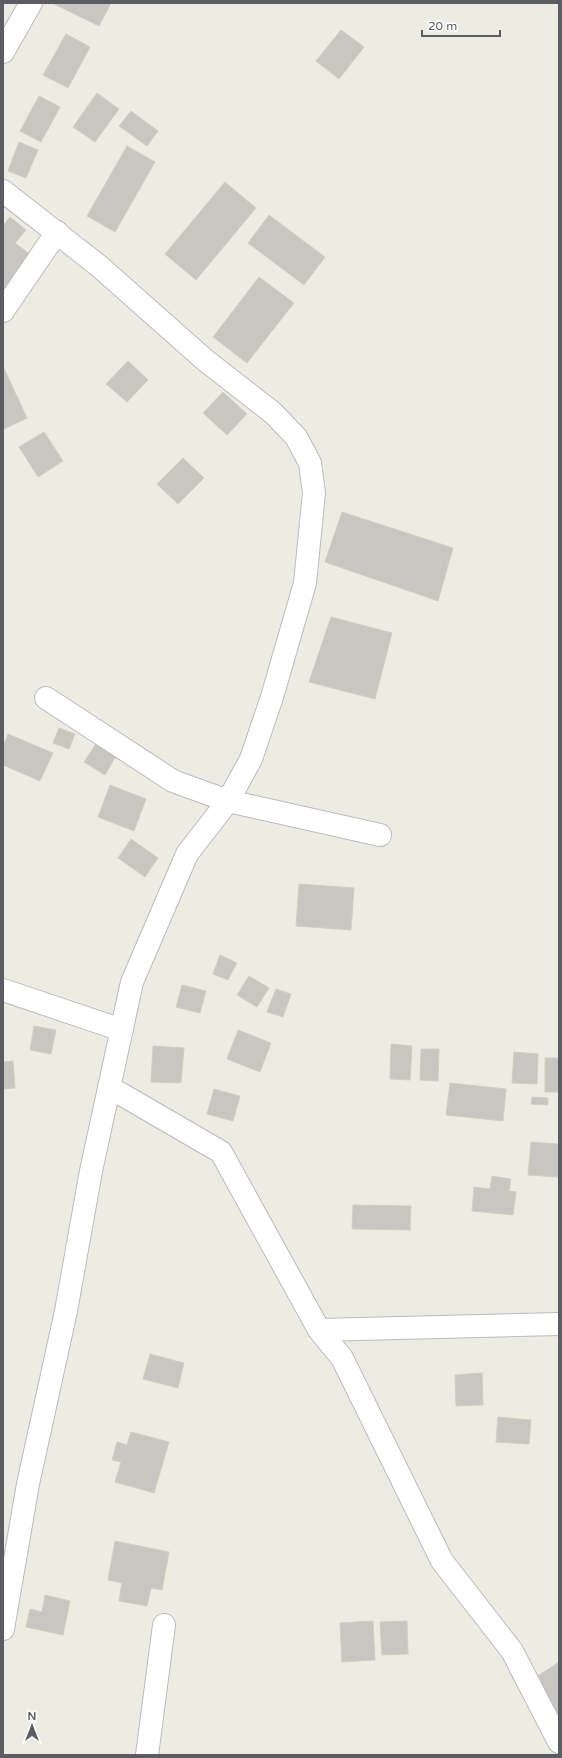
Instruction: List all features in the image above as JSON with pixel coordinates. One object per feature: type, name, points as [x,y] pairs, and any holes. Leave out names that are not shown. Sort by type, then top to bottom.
[{"type":"street","points":[[3,52],[31,3]]},
{"type":"street","points":[[3,191],[99,266],[205,360],[273,413],[296,437],[310,463],[314,493],[305,583],[272,697],[251,759],[228,801],[187,854],[132,982],[91,1171],[66,1310],[28,1484],[3,1629]]},
{"type":"street","points":[[3,311],[57,232]]},
{"type":"street","points":[[46,698],[173,781],[228,801],[380,835]]},
{"type":"street","points":[[3,990],[122,1030]]},
{"type":"street","points":[[109,1087],[221,1152],[318,1330],[342,1358],[442,1561],[512,1650],[559,1742]]},
{"type":"street","points":[[318,1330],[559,1324]]},
{"type":"street","points":[[146,1755],[164,1625]]},
{"type":"building","points":[[52,3],[111,3],[99,26]]},
{"type":"building","points":[[341,30],[364,47],[339,79],[316,61]]},
{"type":"building","points":[[66,34],[90,47],[68,88],[43,75]]},
{"type":"building","points":[[97,93],[119,109],[95,142],[73,127]]},
{"type":"building","points":[[39,96],[60,107],[41,142],[20,131]]},
{"type":"building","points":[[131,111],[158,131],[147,146],[119,126]]},
{"type":"building","points":[[19,142],[38,150],[26,178],[8,171]]},
{"type":"building","points":[[127,146],[155,162],[115,232],[87,216]]},
{"type":"building","points":[[225,182],[256,208],[196,280],[165,254]]},
{"type":"building","points":[[269,215],[325,257],[304,285],[248,243]]},
{"type":"building","points":[[10,217],[26,230],[15,243],[31,255],[3,290],[3,226]]},
{"type":"building","points":[[259,277],[294,303],[247,363],[213,337]]},
{"type":"building","points":[[128,361],[148,380],[127,402],[106,384]]},
{"type":"building","points":[[3,366],[27,418],[4,429],[3,427]]},
{"type":"building","points":[[223,392],[247,414],[227,435],[203,413]]},
{"type":"building","points":[[44,432],[63,461],[38,477],[19,447]]},
{"type":"building","points":[[183,458],[204,478],[178,504],[157,484]]},
{"type":"building","points":[[342,512],[453,548],[438,601],[325,562]]},
{"type":"building","points":[[331,617],[392,633],[375,699],[309,682]]},
{"type":"building","points":[[59,728],[75,734],[69,749],[53,743]]},
{"type":"building","points":[[8,734],[53,753],[40,781],[3,765],[3,747]]},
{"type":"building","points":[[96,744],[116,756],[105,775],[84,762]]},
{"type":"building","points":[[110,785],[146,799],[134,831],[98,817]]},
{"type":"building","points":[[131,839],[158,858],[145,877],[118,858]]},
{"type":"building","points":[[299,884],[354,888],[351,930],[296,926]]},
{"type":"building","points":[[220,955],[237,963],[228,980],[213,974]]},
{"type":"building","points":[[249,976],[269,988],[257,1007],[237,995]]},
{"type":"building","points":[[182,985],[206,991],[200,1013],[176,1007]]},
{"type":"building","points":[[276,989],[291,994],[283,1017],[267,1012]]},
{"type":"building","points":[[34,1026],[56,1030],[51,1054],[30,1050]]},
{"type":"building","points":[[238,1030],[271,1043],[260,1072],[227,1059]]},
{"type":"building","points":[[391,1044],[412,1046],[410,1080],[390,1079]]},
{"type":"building","points":[[153,1046],[184,1048],[181,1083],[151,1082]]},
{"type":"building","points":[[421,1049],[439,1049],[438,1081],[420,1080]]},
{"type":"building","points":[[514,1052],[538,1054],[537,1084],[512,1083]]},
{"type":"building","points":[[545,1058],[559,1058],[559,1092],[545,1092]]},
{"type":"building","points":[[13,1061],[15,1088],[3,1089],[3,1062]]},
{"type":"building","points":[[450,1083],[506,1089],[503,1121],[446,1115]]},
{"type":"building","points":[[214,1089],[240,1096],[233,1121],[207,1114]]},
{"type":"building","points":[[532,1097],[548,1098],[548,1105],[531,1104]]},
{"type":"building","points":[[531,1142],[559,1144],[558,1177],[528,1175]]},
{"type":"building","points":[[492,1176],[511,1179],[509,1191],[516,1192],[513,1215],[472,1211],[474,1187],[490,1189]]},
{"type":"building","points":[[353,1205],[411,1206],[410,1230],[352,1229]]},
{"type":"building","points":[[150,1354],[184,1363],[178,1388],[143,1379]]},
{"type":"building","points":[[482,1373],[483,1405],[456,1406],[455,1375]]},
{"type":"building","points":[[498,1417],[531,1420],[529,1444],[496,1442]]},
{"type":"building","points":[[131,1432],[169,1442],[154,1493],[115,1482],[121,1462],[112,1460],[117,1442],[127,1445]]},
{"type":"building","points":[[115,1541],[169,1552],[162,1590],[151,1588],[147,1606],[119,1601],[122,1583],[108,1580]]},
{"type":"building","points":[[45,1595],[70,1601],[63,1635],[26,1627],[30,1609],[42,1612]]},
{"type":"building","points":[[373,1621],[375,1660],[342,1662],[340,1623]]},
{"type":"building","points":[[407,1621],[408,1654],[382,1655],[380,1622]]},
{"type":"building","points":[[559,1662],[559,1713],[558,1714],[535,1678]]}]
